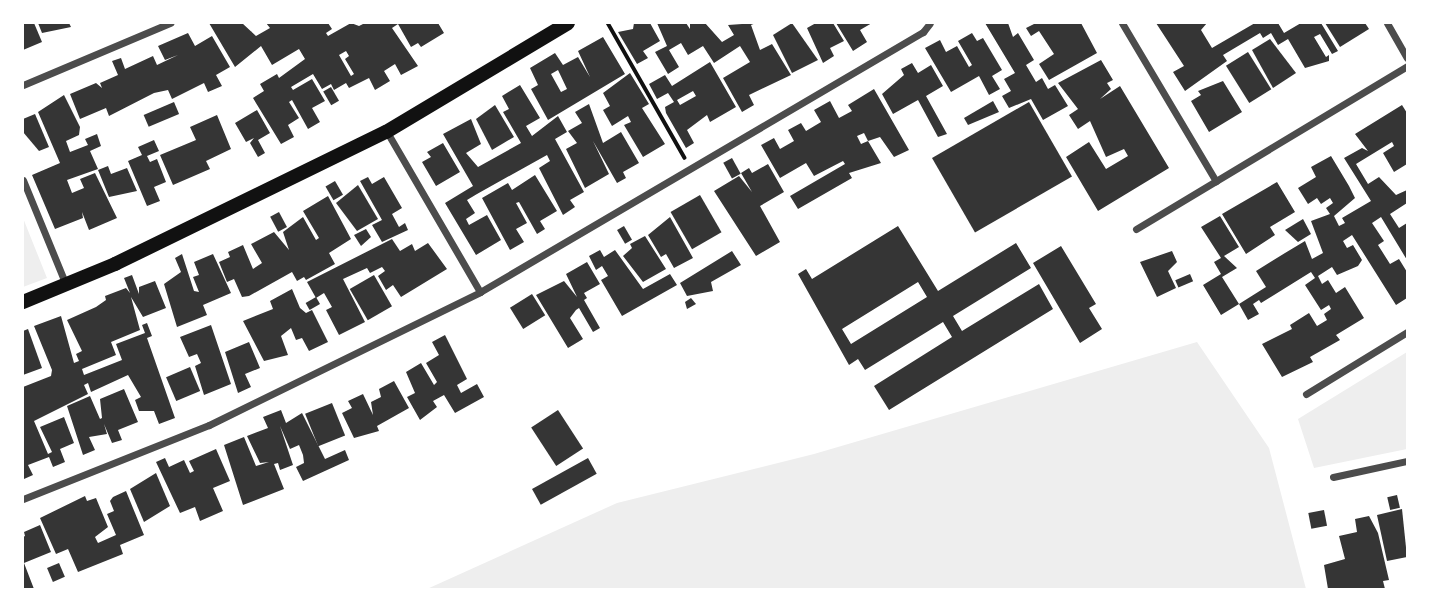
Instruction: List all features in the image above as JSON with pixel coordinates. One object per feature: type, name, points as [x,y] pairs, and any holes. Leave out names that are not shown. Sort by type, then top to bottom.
[{"type":"main road","points":[[23,302],[66,285],[386,132],[568,23]]},
{"type":"street","points":[[23,85],[170,23]]},
{"type":"street","points":[[23,499],[209,425],[480,292],[923,32],[930,23]]},
{"type":"street","points":[[1122,23],[1216,181]]},
{"type":"street","points":[[1387,23],[1407,58]]},
{"type":"street","points":[[1136,229],[1407,66]]},
{"type":"street","points":[[386,132],[480,292]]},
{"type":"street","points":[[23,180],[66,285]]},
{"type":"street","points":[[1306,394],[1407,332]]},
{"type":"street","points":[[1333,477],[1407,461]]},
{"type":"path","points":[[608,23],[691,168]]},
{"type":"shaded area","points":[[23,218],[47,278],[23,287]]},
{"type":"shaded area","points":[[1197,342],[1269,448],[1306,589],[427,589],[617,503],[814,454]]},
{"type":"shaded area","points":[[1407,352],[1407,449],[1314,468],[1298,419]]},
{"type":"building","points":[[23,23],[34,23],[42,42],[23,50]]},
{"type":"building","points":[[38,23],[69,23],[71,27],[42,33]]},
{"type":"building","points":[[209,23],[242,23],[256,36],[270,28],[266,23],[328,23],[332,29],[326,33],[328,36],[351,23],[359,26],[365,23],[438,23],[444,33],[421,47],[418,43],[411,47],[398,24],[392,28],[418,66],[401,75],[395,64],[384,71],[390,81],[375,90],[369,78],[349,88],[346,83],[334,90],[331,84],[322,89],[313,74],[291,87],[293,90],[312,79],[325,101],[312,108],[320,122],[308,129],[292,100],[289,102],[299,118],[288,125],[294,137],[281,144],[253,98],[264,91],[260,84],[277,74],[279,78],[305,59],[299,49],[272,65],[261,46],[235,67]],"holes":[[[346,51],[349,56],[345,59],[354,74],[351,76],[339,55]]]},
{"type":"building","points":[[634,23],[650,23],[660,41],[643,51],[648,58],[637,64],[618,32],[633,29]]},
{"type":"building","points":[[657,23],[686,23],[690,29],[690,23],[705,23],[722,42],[734,35],[728,25],[756,23],[751,25],[760,50],[772,44],[791,75],[749,95],[754,105],[742,112],[723,78],[750,62],[740,46],[714,63],[703,46],[688,55],[681,43],[669,50],[679,67],[668,74],[655,52],[667,46]]},
{"type":"building","points":[[792,23],[818,60],[792,73],[773,35]]},
{"type":"building","points":[[816,23],[833,23],[844,41],[830,48],[834,56],[823,63],[807,28]]},
{"type":"building","points":[[836,23],[872,23],[860,30],[867,42],[853,51]]},
{"type":"building","points":[[985,23],[1008,23],[1013,37],[1018,33],[1034,60],[1026,65],[1036,82],[1042,78],[1048,89],[1055,85],[1068,106],[1043,120],[1031,99],[1009,108],[1002,96],[1011,91],[1004,79],[1015,73]]},
{"type":"building","points":[[1036,23],[1081,23],[1097,53],[1049,80],[1039,64],[1054,54],[1039,31],[1031,36],[1026,28]]},
{"type":"building","points":[[1156,23],[1207,23],[1201,30],[1212,48],[1255,23],[1278,23],[1284,33],[1301,23],[1321,23],[1338,51],[1332,54],[1320,34],[1314,37],[1326,57],[1329,55],[1329,61],[1305,68],[1288,39],[1278,45],[1271,33],[1263,38],[1260,33],[1223,55],[1227,61],[1185,91],[1173,72],[1184,66]]},
{"type":"building","points":[[1325,23],[1365,23],[1369,29],[1340,47]]},
{"type":"building","points":[[188,33],[195,46],[212,36],[230,67],[216,75],[222,86],[208,92],[204,83],[172,99],[168,90],[154,93],[109,116],[106,108],[80,119],[70,94],[96,83],[102,88],[100,83],[118,75],[112,61],[121,58],[125,69],[153,56],[157,65],[178,55],[165,60],[158,46]]},
{"type":"building","points":[[972,33],[977,41],[983,38],[1002,70],[992,76],[1000,89],[989,95],[979,76],[951,92],[925,48],[940,40],[946,52],[957,46],[969,67],[972,65],[958,41]]},
{"type":"building","points":[[603,37],[625,74],[548,120],[531,89],[538,85],[530,68],[555,53],[563,65],[578,57],[590,77],[578,51]],"holes":[[[558,70],[567,89],[561,92],[551,74]]]},
{"type":"building","points":[[1270,39],[1296,73],[1273,88],[1252,50]]},
{"type":"building","points":[[1248,52],[1271,89],[1249,103],[1226,66]]},
{"type":"building","points":[[1101,60],[1113,80],[1107,83],[1111,89],[1100,99],[1120,86],[1169,168],[1098,211],[1066,157],[1089,142],[1106,169],[1128,156],[1124,149],[1106,157],[1090,121],[1078,129],[1069,115],[1078,109],[1058,83]]},
{"type":"building","points":[[710,62],[736,107],[710,122],[707,115],[687,130],[694,143],[686,148],[666,113],[665,107],[674,102],[668,93],[657,99],[649,84],[665,75],[672,86]],"holes":[[[693,91],[696,96],[680,105],[677,100]]]},
{"type":"building","points":[[912,63],[918,73],[931,65],[943,86],[926,96],[947,134],[938,137],[918,100],[893,114],[882,94],[904,75],[901,69]]},
{"type":"building","points":[[630,73],[649,104],[642,108],[665,144],[643,157],[624,125],[631,122],[628,116],[612,126],[603,110],[610,106],[603,93]]},
{"type":"building","points":[[1223,81],[1242,112],[1209,132],[1191,101],[1201,95],[1198,91]]},
{"type":"building","points":[[520,85],[540,118],[526,126],[532,136],[558,116],[567,132],[555,139],[584,192],[570,200],[575,207],[563,215],[539,168],[550,161],[547,155],[477,194],[467,200],[475,213],[466,219],[469,225],[487,215],[501,240],[476,255],[445,203],[473,186],[443,134],[471,119],[481,144],[466,153],[478,167],[521,143],[503,112],[509,109],[502,96]]},
{"type":"building","points":[[331,87],[339,101],[331,105],[323,92]]},
{"type":"building","points":[[874,89],[909,150],[894,157],[880,137],[868,141],[881,163],[849,173],[852,178],[798,209],[790,196],[845,164],[843,161],[814,176],[806,163],[780,178],[761,145],[774,138],[780,149],[794,141],[788,130],[801,123],[806,131],[821,122],[814,110],[830,101],[839,118],[852,111],[848,105]],"holes":[[[864,133],[868,141],[861,144],[857,136]]]},
{"type":"building","points":[[64,95],[80,127],[79,135],[66,141],[70,152],[88,145],[85,139],[97,134],[101,146],[90,151],[98,169],[67,180],[72,193],[84,188],[80,179],[95,173],[117,218],[89,230],[82,212],[83,218],[55,229],[32,175],[60,163],[38,112]]},
{"type":"building","points":[[993,101],[999,112],[968,125],[964,118]]},
{"type":"building","points":[[174,102],[179,114],[149,127],[144,115]]},
{"type":"building","points":[[1029,102],[1072,176],[975,232],[932,158]]},
{"type":"building","points":[[589,104],[603,143],[621,132],[639,163],[623,172],[626,178],[617,183],[593,141],[609,174],[585,188],[566,149],[577,143],[568,131],[582,123],[575,112]]},
{"type":"building","points":[[495,105],[514,137],[492,150],[476,119]]},
{"type":"building","points":[[1402,105],[1407,113],[1407,164],[1394,172],[1383,153],[1394,146],[1392,142],[1356,164],[1368,184],[1379,177],[1396,195],[1407,190],[1407,203],[1390,214],[1399,228],[1407,223],[1407,260],[1381,217],[1372,223],[1384,241],[1378,245],[1390,264],[1399,259],[1407,272],[1407,298],[1396,305],[1352,235],[1343,241],[1347,248],[1353,245],[1362,260],[1358,266],[1337,275],[1332,267],[1318,276],[1322,284],[1328,280],[1336,293],[1345,287],[1364,318],[1336,335],[1340,340],[1310,357],[1313,362],[1282,377],[1262,344],[1292,329],[1290,325],[1309,313],[1317,326],[1327,320],[1324,314],[1331,309],[1329,305],[1321,310],[1305,285],[1315,278],[1311,272],[1261,303],[1259,300],[1253,304],[1259,314],[1248,320],[1239,304],[1266,287],[1256,271],[1285,253],[1305,241],[1312,259],[1323,253],[1311,221],[1330,214],[1326,208],[1333,203],[1330,198],[1321,204],[1317,198],[1308,204],[1298,188],[1316,177],[1311,167],[1331,156],[1355,198],[1334,216],[1339,226],[1345,223],[1342,218],[1371,201],[1344,158],[1362,148],[1368,151],[1355,134]]},
{"type":"building","points":[[257,110],[270,133],[258,140],[265,153],[258,157],[250,143],[254,138],[246,142],[235,123]]},
{"type":"building","points":[[35,114],[49,147],[39,151],[23,132],[23,119]]},
{"type":"building","points":[[217,115],[231,149],[206,161],[210,169],[173,185],[160,155],[196,140],[190,127]]},
{"type":"building","points":[[154,140],[159,151],[147,156],[150,162],[157,159],[166,182],[154,187],[160,201],[147,206],[128,161],[142,155],[138,147]]},
{"type":"building","points":[[443,143],[460,172],[436,186],[422,162],[431,157],[427,152]]},
{"type":"building","points":[[732,158],[741,174],[732,179],[723,163]]},
{"type":"building","points":[[768,164],[784,192],[760,206],[780,242],[756,256],[714,191],[739,176],[752,192],[741,173],[749,168],[752,173]]},
{"type":"building","points":[[108,166],[111,174],[127,168],[137,191],[109,197],[98,170]]},
{"type":"building","points":[[535,175],[557,211],[540,221],[545,229],[537,234],[519,202],[516,203],[527,223],[516,229],[524,242],[510,250],[482,198],[508,183],[512,190]]},
{"type":"building","points":[[368,177],[372,184],[384,177],[402,208],[392,214],[399,227],[405,223],[408,230],[382,242],[372,225],[382,220],[360,181]]},
{"type":"building","points":[[335,181],[343,195],[333,200],[325,187]]},
{"type":"building","points":[[1277,182],[1295,212],[1270,227],[1275,235],[1246,254],[1222,214]]},
{"type":"building","points":[[358,185],[378,219],[357,231],[336,203]]},
{"type":"building","points":[[700,195],[722,232],[692,249],[671,212]]},
{"type":"building","points":[[328,196],[351,239],[329,253],[335,264],[306,280],[304,277],[297,281],[292,272],[249,296],[242,297],[234,279],[227,282],[219,262],[230,257],[228,252],[243,245],[253,269],[262,263],[251,244],[274,232],[289,250],[283,232],[303,217],[316,240],[319,238],[303,211]]},
{"type":"building","points":[[279,212],[287,227],[278,232],[270,217]]},
{"type":"building","points":[[1220,216],[1239,247],[1224,256],[1237,268],[1222,277],[1239,304],[1221,315],[1203,285],[1221,274],[1214,262],[1221,258],[1201,227]]},
{"type":"building","points":[[670,217],[693,258],[674,268],[666,254],[661,257],[648,235]]},
{"type":"building","points":[[1303,219],[1311,234],[1298,242],[1285,230]]},
{"type":"building","points":[[624,226],[632,240],[625,244],[617,230]]},
{"type":"building","points":[[898,226],[938,291],[1016,243],[1031,268],[953,316],[962,331],[1039,284],[1053,309],[889,410],[874,386],[952,337],[943,322],[865,370],[858,359],[849,365],[798,274],[806,269],[812,279]],"holes":[[[918,282],[927,297],[851,344],[842,329]]]},
{"type":"building","points":[[366,229],[371,237],[361,246],[354,235]]},
{"type":"building","points":[[645,236],[666,269],[643,282],[623,256],[632,248],[630,244]]},
{"type":"building","points":[[392,239],[400,251],[412,244],[415,251],[428,243],[447,269],[401,297],[393,285],[386,290],[378,276],[385,271],[382,267],[370,273],[367,268],[343,279],[365,322],[339,335],[326,310],[332,307],[324,293],[316,298],[307,282]]},
{"type":"building","points":[[1061,246],[1096,304],[1089,308],[1102,329],[1080,343],[1033,263]]},
{"type":"building","points":[[600,250],[604,257],[615,250],[643,289],[670,274],[677,285],[622,316],[601,280],[608,276],[602,266],[596,270],[589,256]]},
{"type":"building","points":[[732,251],[741,265],[711,282],[713,291],[687,296],[680,283]]},
{"type":"building","points":[[1172,251],[1177,262],[1168,271],[1176,288],[1157,297],[1140,262]]},
{"type":"building","points":[[182,254],[194,291],[199,292],[193,277],[199,275],[194,262],[213,254],[231,293],[203,305],[207,315],[177,327],[164,284],[181,272],[175,258]]},
{"type":"building","points":[[587,262],[600,284],[584,293],[587,298],[584,300],[600,328],[593,332],[579,308],[570,318],[583,339],[568,348],[536,295],[564,281],[577,297],[566,274]]},
{"type":"building","points":[[1190,274],[1193,281],[1178,288],[1175,280]]},
{"type":"building","points":[[132,275],[139,294],[139,287],[155,281],[166,308],[143,317],[131,297],[140,330],[111,342],[116,355],[82,369],[84,375],[122,360],[116,344],[145,333],[142,325],[147,323],[152,336],[147,338],[175,418],[159,424],[154,411],[139,411],[135,400],[141,397],[128,375],[91,392],[88,383],[84,385],[88,394],[34,421],[48,454],[52,452],[40,427],[64,417],[74,443],[60,449],[65,462],[53,467],[49,457],[28,465],[33,475],[24,479],[23,387],[51,376],[52,370],[34,326],[61,316],[74,363],[79,361],[76,354],[82,351],[67,320],[96,307],[106,300],[105,296],[126,288],[130,293],[124,278]]},
{"type":"building","points":[[374,275],[392,306],[368,320],[350,289]]},
{"type":"building","points":[[292,289],[300,308],[306,313],[312,310],[328,342],[309,351],[302,338],[296,340],[291,328],[281,336],[288,355],[264,361],[243,321],[273,309],[270,301]]},
{"type":"building","points":[[532,294],[545,315],[523,329],[510,308]]},
{"type":"building","points":[[316,297],[320,304],[310,310],[306,303]]},
{"type":"building","points":[[691,298],[696,304],[687,309],[685,302]]},
{"type":"building","points":[[211,325],[231,384],[204,395],[195,366],[201,363],[197,354],[189,357],[180,337]]},
{"type":"building","points":[[28,329],[42,368],[23,375],[23,331]]},
{"type":"building","points":[[445,335],[467,379],[457,385],[461,393],[477,384],[484,397],[455,413],[444,395],[433,401],[437,407],[420,420],[407,397],[415,393],[406,372],[421,363],[434,385],[437,382],[426,363],[439,355],[432,342]]},
{"type":"building","points":[[249,342],[260,368],[245,374],[251,387],[238,393],[225,352]]},
{"type":"building","points":[[190,367],[200,391],[176,401],[166,377]]},
{"type":"building","points":[[394,381],[409,408],[377,426],[379,431],[354,438],[342,413],[352,408],[348,401],[363,394],[373,415],[371,402],[381,397],[379,389]]},
{"type":"building","points":[[124,389],[138,422],[118,430],[122,440],[112,443],[104,424],[107,434],[89,437],[95,450],[83,455],[67,406],[90,396],[100,419],[100,399]]},
{"type":"building","points":[[332,403],[345,435],[318,446],[305,414]]},
{"type":"building","points":[[281,410],[286,423],[302,413],[325,459],[345,450],[349,460],[303,481],[296,467],[304,463],[299,445],[290,449],[280,426],[293,465],[280,470],[278,463],[274,464],[284,489],[243,505],[224,445],[244,437],[256,466],[269,462],[260,463],[247,436],[268,428],[263,417]]},
{"type":"building","points":[[558,410],[583,449],[556,466],[531,427]]},
{"type":"building","points":[[216,449],[230,481],[213,488],[223,511],[200,521],[195,507],[180,513],[156,462],[165,458],[169,467],[184,460],[190,473],[194,471],[189,461]]},
{"type":"building","points":[[588,458],[597,474],[541,505],[532,489]]},
{"type":"building","points":[[156,473],[170,506],[144,522],[130,489]]},
{"type":"building","points":[[126,491],[144,535],[120,545],[123,554],[78,572],[68,549],[56,554],[40,518],[85,496],[87,501],[96,498],[108,527],[95,537],[98,543],[116,535],[107,514],[114,511],[110,501],[113,497]]},
{"type":"building","points":[[1397,495],[1400,508],[1390,510],[1387,497]]},
{"type":"building","points":[[1402,509],[1407,557],[1387,561],[1377,515]]},
{"type":"building","points":[[1324,510],[1327,526],[1311,529],[1308,513]]},
{"type":"building","points":[[1369,516],[1378,533],[1389,580],[1383,581],[1385,589],[1328,589],[1324,565],[1345,559],[1339,536],[1357,532],[1355,519]]},
{"type":"building","points":[[40,525],[51,552],[24,563],[34,589],[24,589],[23,537],[25,536],[24,532]]},
{"type":"building","points":[[59,563],[65,577],[53,582],[47,568]]}]
